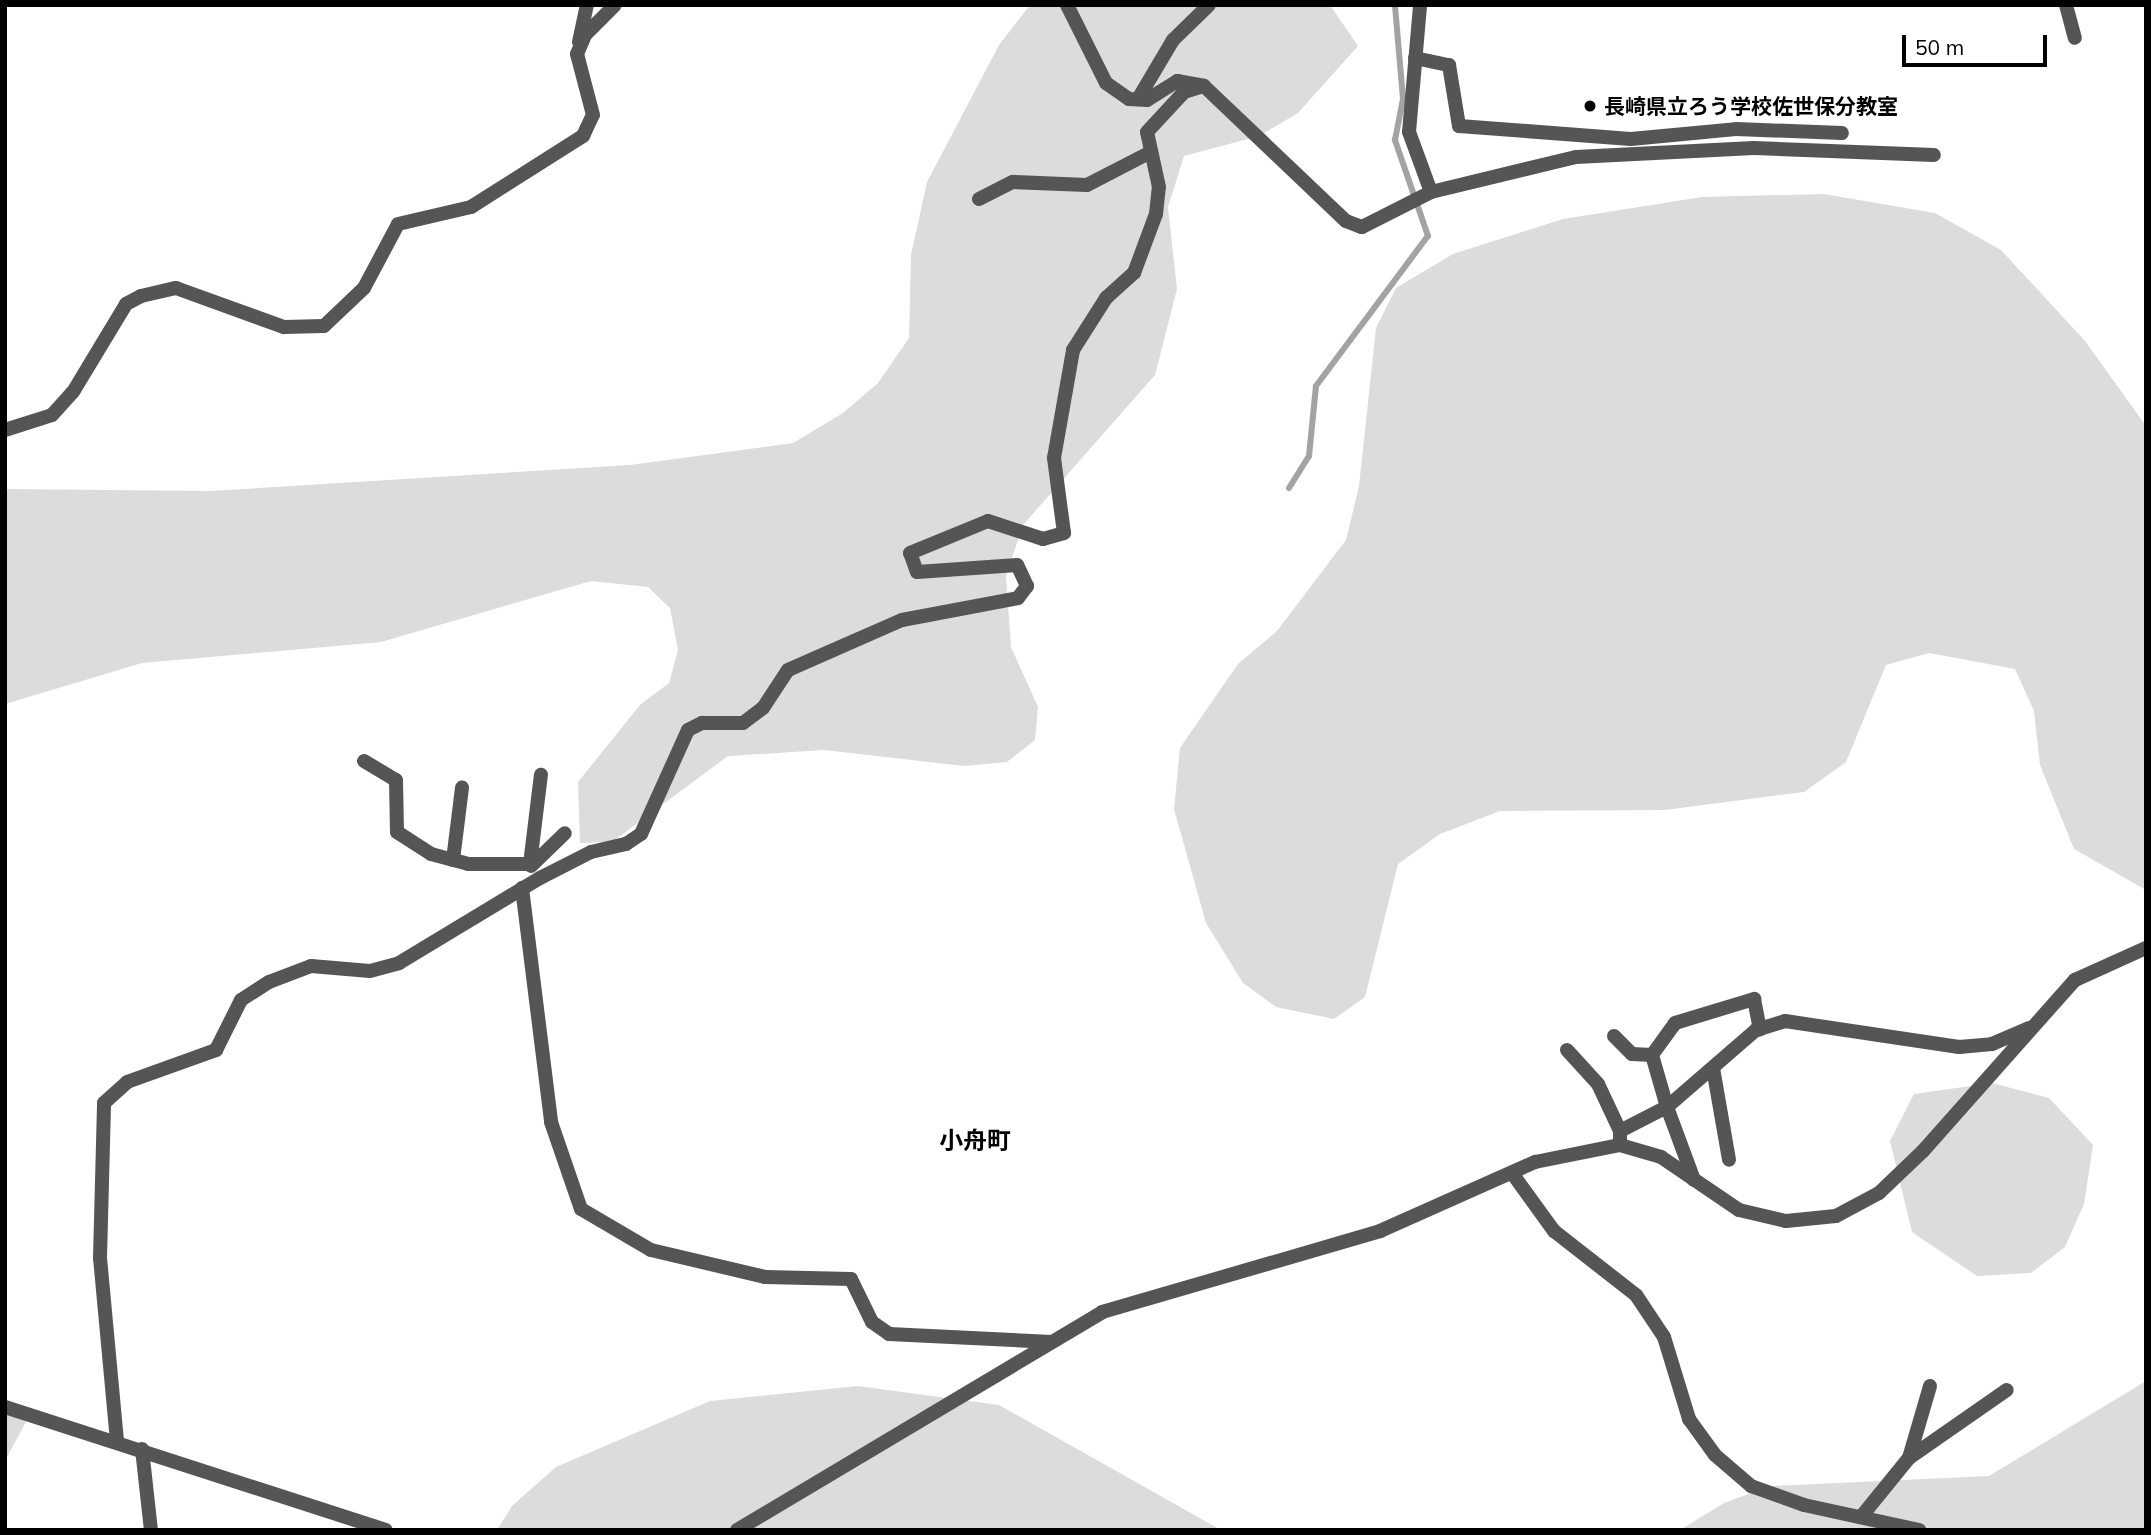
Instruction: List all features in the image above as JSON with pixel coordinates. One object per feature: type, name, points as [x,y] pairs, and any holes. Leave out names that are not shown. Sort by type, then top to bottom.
[{"type":"street","points":[[5,430],[52,415],[73,392],[126,304],[141,296],[176,288],[284,327],[324,326],[364,288],[398,224],[471,207],[583,136],[593,115],[579,50],[587,5]]},
{"type":"street","points":[[579,50],[615,5]]},
{"type":"street","points":[[1067,5],[1106,83],[1138,99]]},
{"type":"street","points":[[1138,99],[1173,40],[1209,5]]},
{"type":"street","points":[[1420,5],[1409,132],[1426,195]]},
{"type":"street","points":[[2066,5],[2076,38]]},
{"type":"street","points":[[1415,58],[1449,65],[1459,126],[1631,139],[1736,129],[1842,133]]},
{"type":"street","points":[[1138,99],[1177,81],[1204,86],[1346,221],[1362,227],[1401,210],[1426,195],[1576,157],[1754,148],[1934,155]]},
{"type":"street","points":[[117,1441],[100,1258],[104,1103],[127,1082],[216,1051],[241,1000],[269,982],[311,966],[370,971],[399,963],[540,878],[641,834],[688,730],[702,723],[743,723],[763,708],[788,670],[902,620],[1018,598],[1027,586],[1017,565],[917,572],[909,566],[909,552],[988,521],[1043,539],[1064,533],[1054,458],[1073,350],[1106,298],[1134,273],[1156,214],[1159,187],[1149,153],[1147,132],[1184,92],[1204,86]]},
{"type":"street","points":[[979,199],[1013,182],[1087,185],[1149,153]]},
{"type":"street","points":[[364,761],[396,780],[397,832],[453,860],[530,864],[565,833]]},
{"type":"street","points":[[540,878],[530,864],[541,775]]},
{"type":"street","points":[[453,860],[462,788]]},
{"type":"street","points":[[522,888],[551,1122],[581,1209],[652,1250],[765,1277],[851,1279],[872,1322],[889,1334],[1052,1342]]},
{"type":"street","points":[[1567,1050],[1598,1084],[1620,1138],[1661,1157],[1739,1210],[1786,1221],[1836,1216],[1879,1193],[2076,980],[2146,948]]},
{"type":"street","points":[[1652,1055],[1675,1023],[1754,999],[1760,1029]]},
{"type":"street","points":[[737,1530],[1102,1312],[1380,1231],[1512,1173],[1620,1138],[1667,1107],[1760,1029],[1785,1021],[1959,1047],[1992,1044],[2036,1024]]},
{"type":"street","points":[[1614,1036],[1632,1054],[1652,1055]]},
{"type":"street","points":[[1652,1055],[1667,1107],[1694,1180]]},
{"type":"street","points":[[1713,1068],[1728,1160]]},
{"type":"street","points":[[1512,1173],[1554,1231],[1636,1295],[1664,1337],[1689,1419],[1715,1455],[1751,1486],[1861,1517],[1919,1530]]},
{"type":"street","points":[[1909,1458],[1930,1386]]},
{"type":"street","points":[[1861,1517],[1909,1458],[2007,1390]]},
{"type":"street","points":[[5,1407],[142,1449],[386,1530]]},
{"type":"street","points":[[142,1449],[151,1530]]},
{"type":"shaded area","points":[[1030,5],[1330,5],[1358,46],[1298,113],[1259,136],[1184,156],[1168,207],[1177,289],[1155,375],[1023,525],[1006,576],[1011,647],[1038,707],[1035,740],[1007,762],[964,766],[824,750],[728,756],[612,842],[580,843],[578,782],[640,705],[669,683],[678,650],[670,608],[648,587],[591,581],[381,642],[142,663],[5,704],[5,489],[210,491],[630,465],[793,443],[843,413],[878,383],[909,338],[911,255],[927,182],[999,45]]},
{"type":"shaded area","points":[[1824,194],[1935,213],[2001,250],[2085,341],[2146,426],[2146,890],[2074,849],[2040,765],[2034,711],[2015,669],[1929,653],[1886,665],[1846,762],[1804,792],[1665,810],[1500,811],[1440,834],[1398,864],[1365,997],[1334,1019],[1276,1007],[1243,983],[1206,923],[1174,809],[1180,748],[1238,664],[1277,631],[1346,540],[1359,486],[1376,328],[1396,288],[1453,254],[1563,219],[1702,197]]},
{"type":"shaded area","points":[[1992,1083],[2049,1098],[2093,1145],[2084,1204],[2065,1247],[2031,1273],[1977,1276],[1912,1232],[1890,1141],[1914,1094]]},
{"type":"shaded area","points":[[2146,1381],[2146,1530],[1680,1530],[1724,1503],[1770,1486],[1989,1476]]},
{"type":"shaded area","points":[[858,1386],[999,1405],[1221,1530],[497,1530],[512,1506],[556,1467],[710,1401]]},
{"type":"shaded area","points":[[5,1399],[28,1418],[5,1461]]},
{"type":"waterway","points":[[1289,488],[1309,456],[1316,386],[1428,236],[1395,140],[1403,99],[1395,5]]},
{"type":"place","name":"長崎県立ろう学校佐世保分教室","points":[[1590,106]]},
{"type":"district","name":"小舟町","points":[[975,1141]]}]
